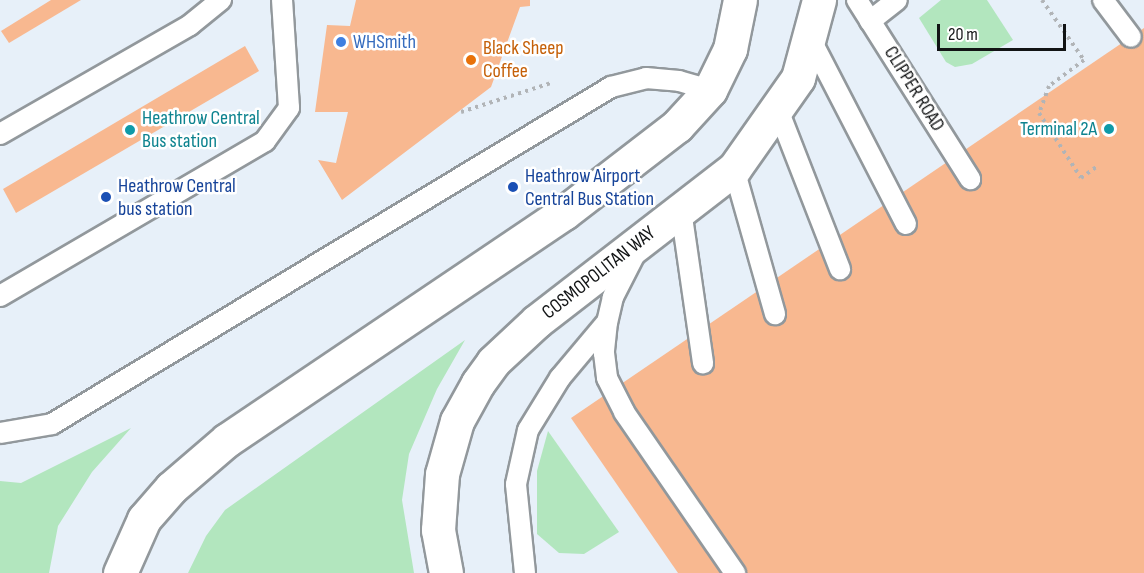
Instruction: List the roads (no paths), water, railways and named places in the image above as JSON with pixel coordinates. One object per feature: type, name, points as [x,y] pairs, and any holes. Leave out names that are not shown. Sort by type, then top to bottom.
[{"type":"street","points":[[120,573],[144,519],[171,488],[226,440],[573,206],[677,126],[710,90],[730,50],[740,0]]},
{"type":"street","name":"COSMOPOLITAN WAY","points":[[446,573],[438,530],[442,474],[457,421],[472,393],[511,344],[734,169],[778,110],[798,78],[811,40],[819,0]]},
{"type":"lane","points":[[0,134],[190,25],[221,0]]},
{"type":"lane","points":[[0,296],[265,141],[289,108],[282,0]]},
{"type":"lane","name":"CLIPPER ROAD","points":[[857,0],[970,179]]},
{"type":"lane","points":[[870,21],[897,0]]},
{"type":"lane","points":[[1103,0],[1131,37]]},
{"type":"lane","points":[[811,40],[906,224]]},
{"type":"lane","points":[[0,433],[52,424],[611,87],[645,78],[679,81],[710,90]]},
{"type":"lane","points":[[778,110],[840,269]]},
{"type":"lane","points":[[734,169],[775,314]]},
{"type":"lane","points":[[681,210],[702,363]]},
{"type":"lane","points":[[643,239],[613,297],[607,322],[604,353],[607,378],[624,412],[735,573]]},
{"type":"lane","points":[[525,573],[516,483],[528,430],[560,378],[607,322]]},
{"type":"lane","points":[[104,573],[114,548],[137,512],[167,483],[226,440]]},
{"type":"place","name":"WHSmith","points":[[341,42]]},
{"type":"place","name":"Black Sheep Coffee","points":[[471,60]]},
{"type":"place","name":"Terminal 2A","points":[[1109,129]]},
{"type":"place","name":"Heathrow Central Bus station","points":[[130,130]]},
{"type":"place","name":"Heathrow Airport Central Bus Station","points":[[513,187]]},
{"type":"place","name":"Heathrow Central bus station","points":[[106,197]]}]
